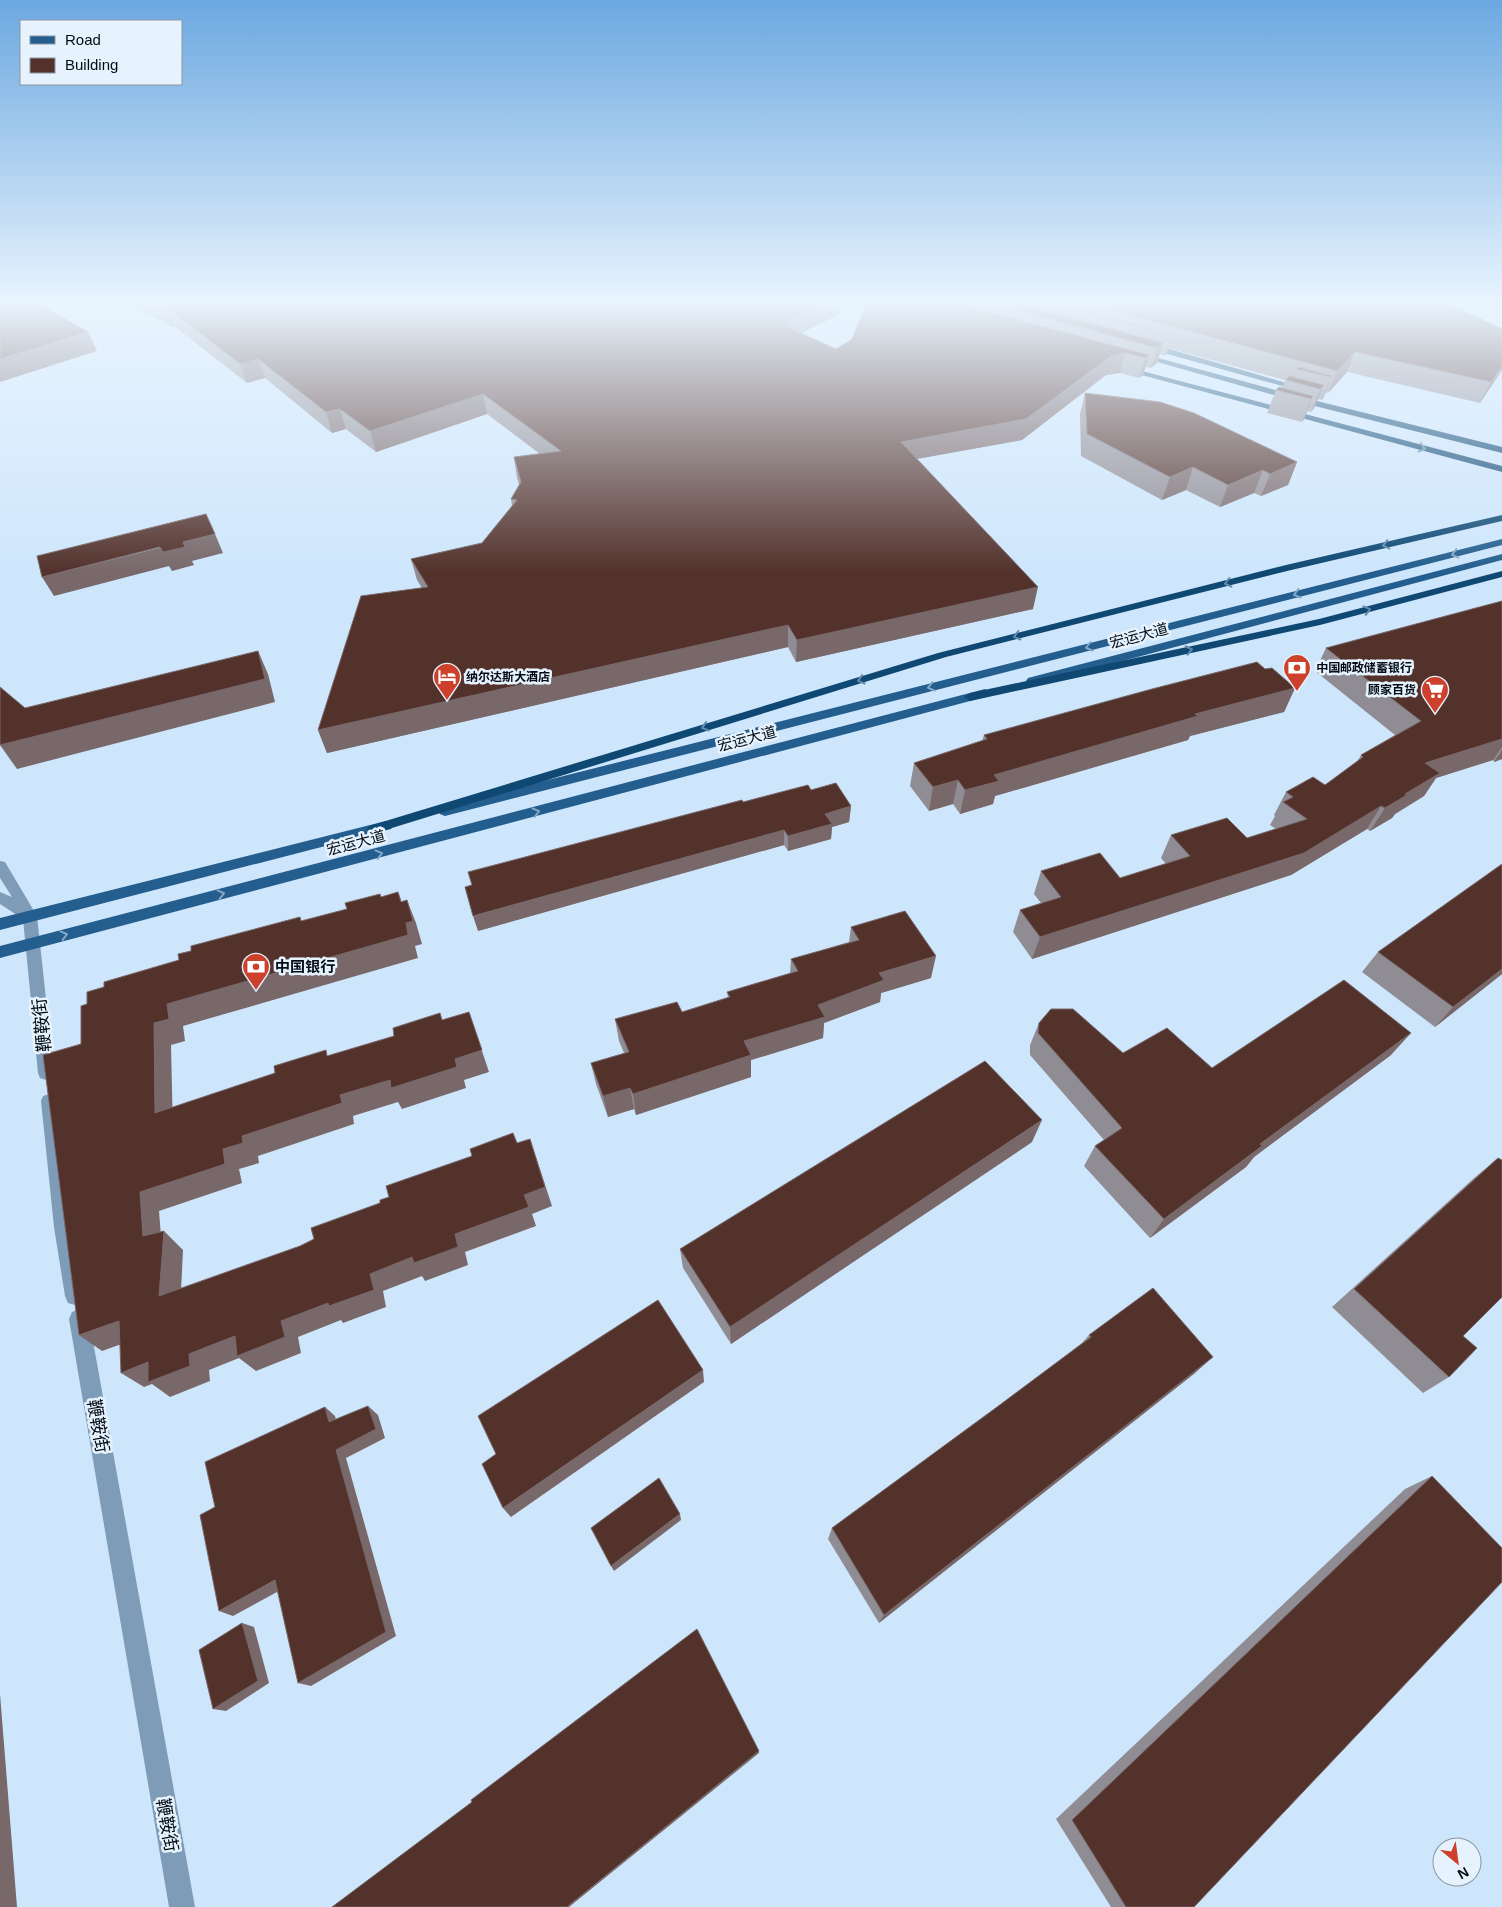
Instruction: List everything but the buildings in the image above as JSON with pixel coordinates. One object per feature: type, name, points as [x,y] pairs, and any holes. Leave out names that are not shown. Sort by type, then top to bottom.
[{"type":"highway","points":[[1224,394],[1502,469]]},
{"type":"highway","points":[[1268,394],[1502,460]]},
{"type":"highway","points":[[1279,394],[1502,450]]},
{"type":"highway","points":[[1382,410],[1502,443]]},
{"type":"highway","points":[[374,829],[942,655],[1286,568],[1502,518]]},
{"type":"highway","points":[[970,697],[1320,622],[1502,574]]},
{"type":"main road","name":"宏运大道","points":[[0,924],[1502,542]]},
{"type":"main road","name":"宏运大道","points":[[0,952],[1502,557]]},
{"type":"street","points":[[0,866],[30,916]]},
{"type":"street","points":[[0,896],[30,916]]},
{"type":"street","name":"鞭鞍街","points":[[30,916],[63,1227],[182,1907]]},
{"type":"place","name":"中国邮政储蓄银行","points":[[1297,692]]},
{"type":"place","name":"纳尔达斯大酒店","points":[[447,701]]},
{"type":"place","name":"顾家百货","points":[[1435,714]]},
{"type":"place","name":"中国银行","points":[[256,991]]}]
